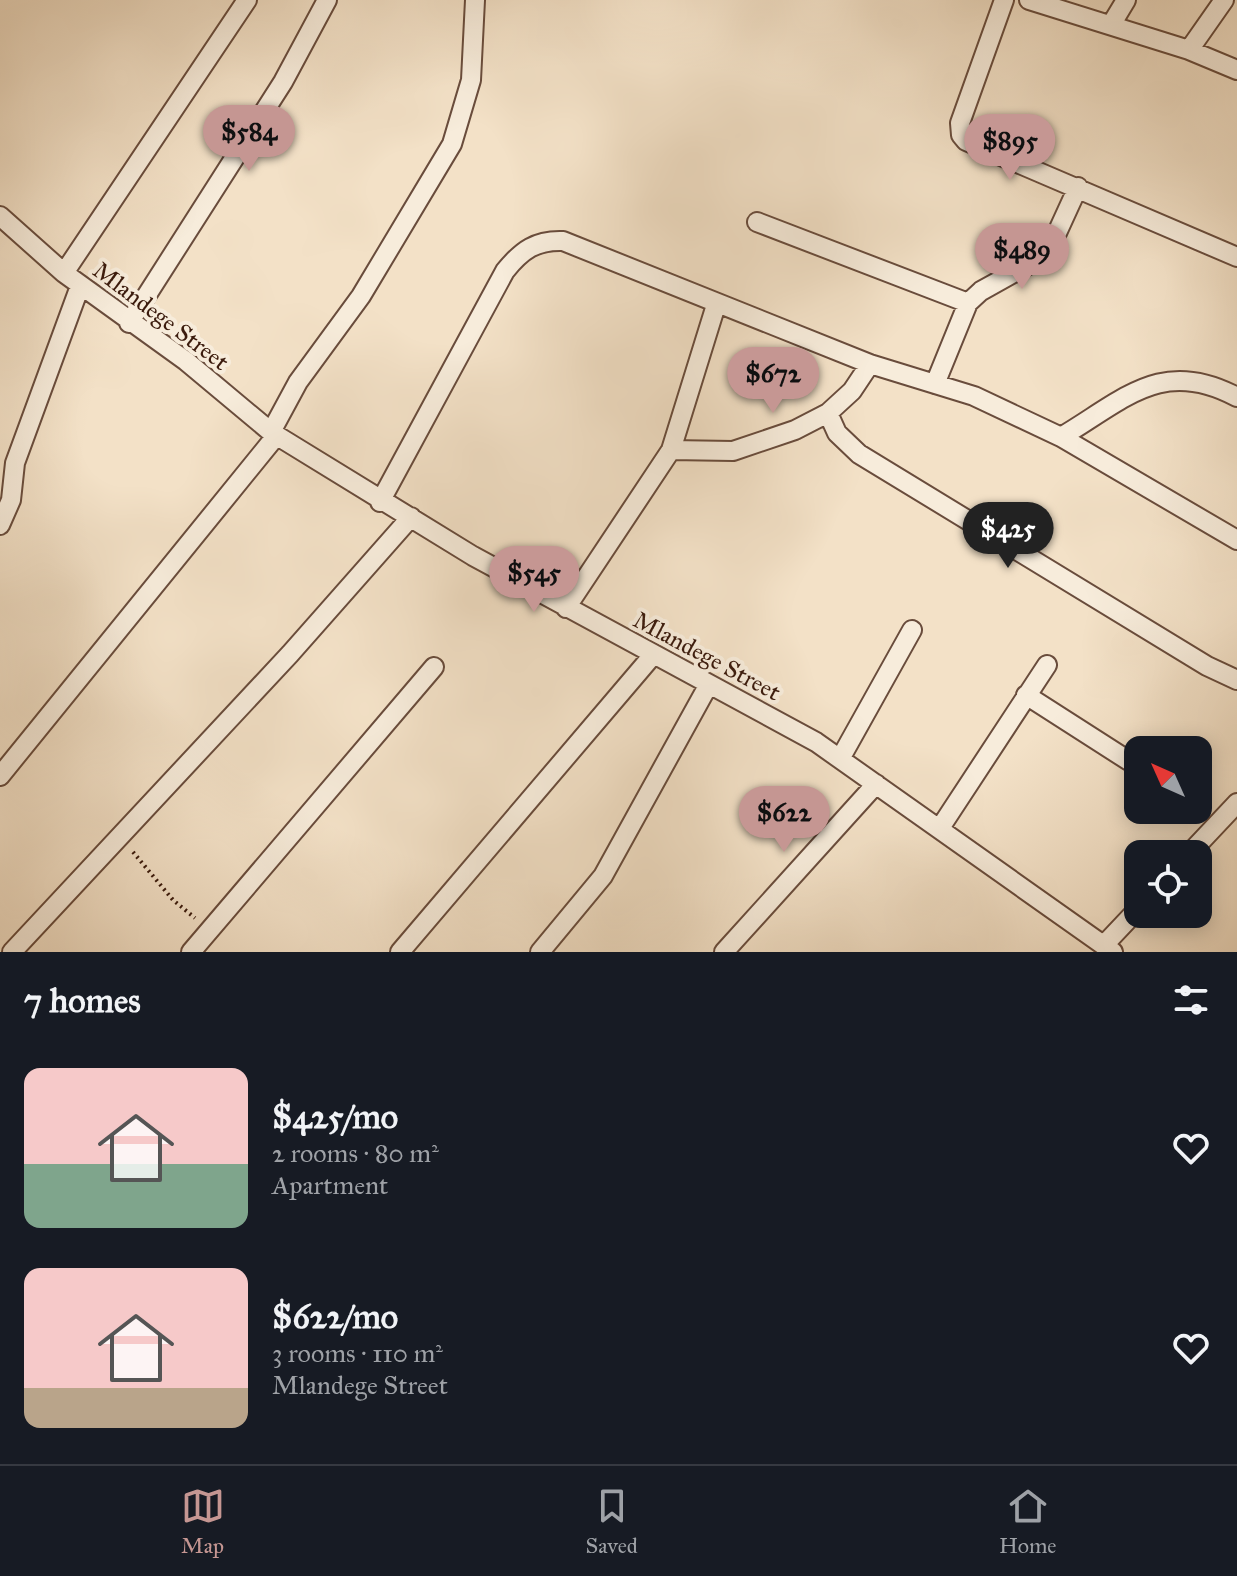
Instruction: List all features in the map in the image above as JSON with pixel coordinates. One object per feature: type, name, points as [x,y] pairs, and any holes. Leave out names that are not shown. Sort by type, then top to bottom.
[{"type":"street","points":[[64,273],[247,0]]},
{"type":"street","points":[[129,323],[283,82],[327,0]]},
{"type":"street","points":[[0,776],[274,434],[298,382],[361,296],[452,144],[471,80],[475,0]]},
{"type":"street","points":[[1004,0],[960,123],[961,135],[975,144],[1237,257]]},
{"type":"street","points":[[1029,0],[1189,50],[1237,70]]},
{"type":"street","points":[[1111,25],[1126,0]]},
{"type":"street","points":[[1189,50],[1224,0]]},
{"type":"street","points":[[935,384],[968,303],[981,291],[1028,265],[1051,246],[1078,187]]},
{"type":"street","name":"Mlandege Street","points":[[0,216],[80,286],[186,361],[274,434],[380,502],[566,608],[816,742],[1109,948]]},
{"type":"street","points":[[757,222],[968,303]]},
{"type":"street","points":[[380,502],[505,271],[528,247],[545,241],[581,245],[716,305],[870,364],[974,396],[1061,437],[1237,540]]},
{"type":"street","points":[[0,525],[11,500],[15,463],[80,286]]},
{"type":"street","points":[[566,608],[671,450],[716,305]]},
{"type":"street","points":[[671,450],[733,451],[795,430],[828,413],[852,391],[870,364]]},
{"type":"street","points":[[1061,437],[1150,385],[1168,380],[1202,381],[1237,397]]},
{"type":"street","points":[[828,413],[837,433],[859,454],[1207,666],[1237,680]]},
{"type":"street","points":[[12,952],[120,838],[411,517]]},
{"type":"street","points":[[840,759],[912,630]]},
{"type":"street","points":[[400,952],[653,655]]},
{"type":"street","points":[[940,828],[1047,665]]},
{"type":"street","points":[[191,952],[434,667]]},
{"type":"street","points":[[540,952],[603,876],[709,684]]},
{"type":"street","points":[[1026,695],[1124,758]]},
{"type":"street","points":[[724,952],[876,784]]},
{"type":"street","points":[[1202,840],[1237,803]]},
{"type":"street","points":[[1109,948],[1124,928]]},
{"type":"path","points":[[120,838],[173,900],[210,930]]}]
